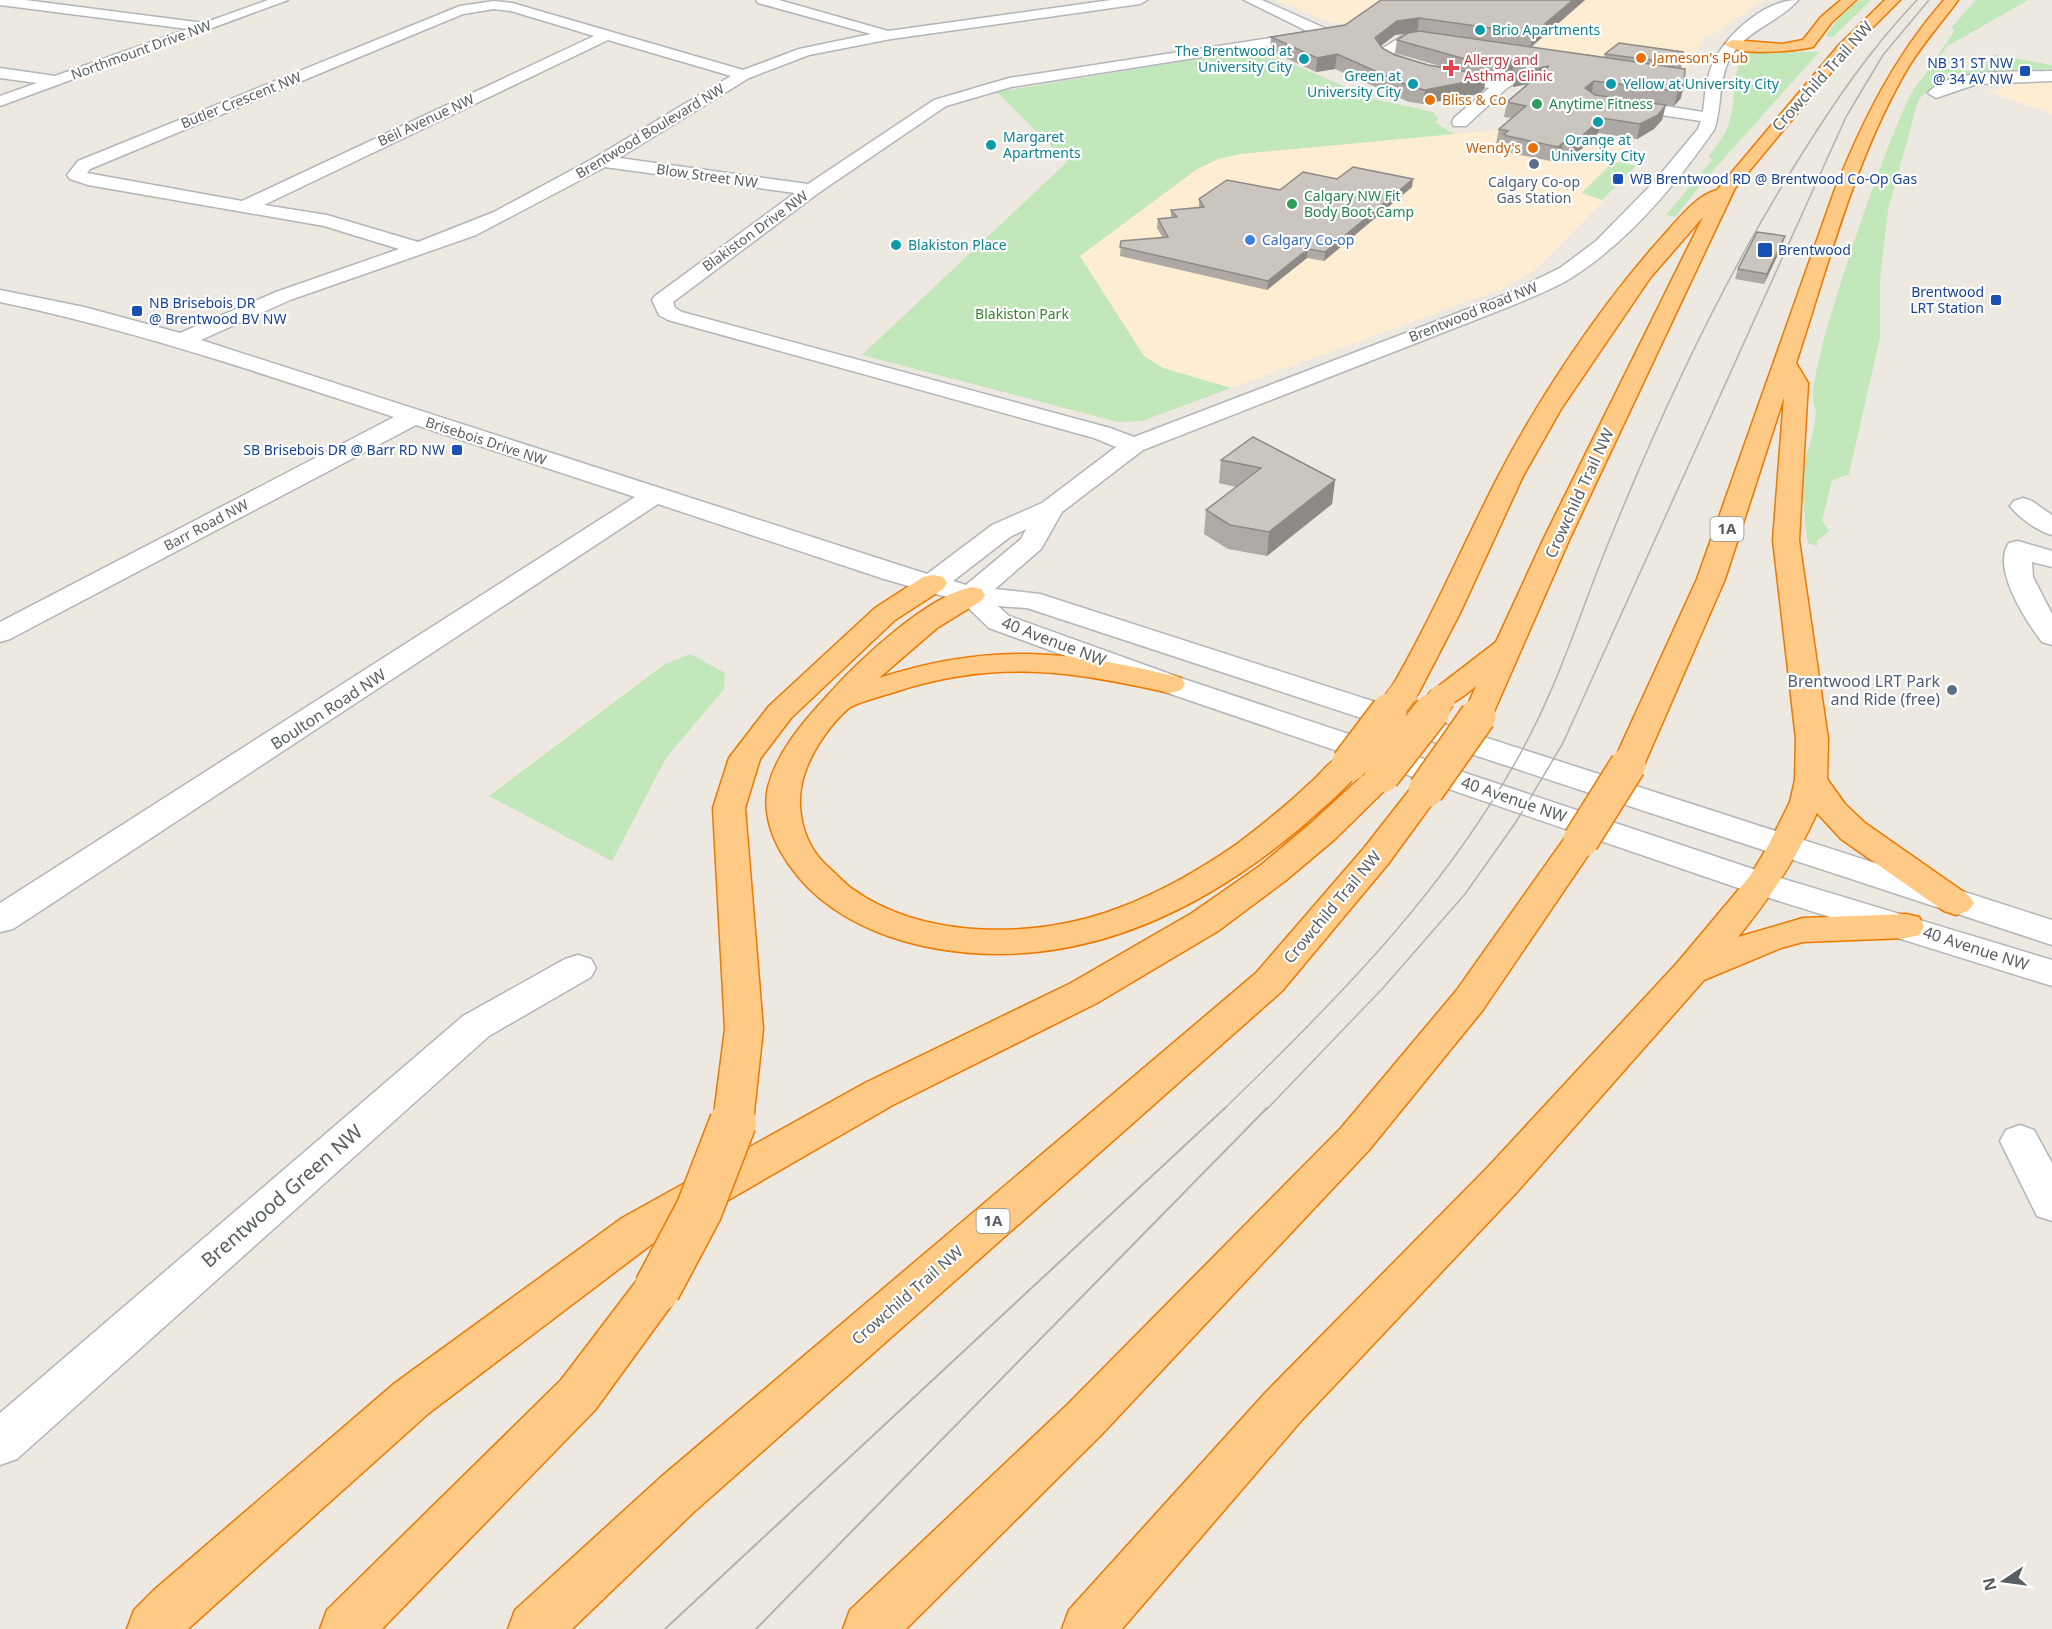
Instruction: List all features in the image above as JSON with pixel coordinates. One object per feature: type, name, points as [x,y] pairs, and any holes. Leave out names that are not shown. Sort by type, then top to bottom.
[{"type":"highway","points":[[1732,44],[1782,48],[1808,44],[1826,20],[1849,0]]},
{"type":"highway","name":"Crowchild Trail NW","points":[[534,1629],[678,1494],[1269,982],[1376,856],[1478,716],[1557,537],[1727,188],[1844,48],[1893,0]]},
{"type":"highway","name":"1A","points":[[869,1629],[1085,1419],[1355,1139],[1469,1001],[1581,840],[1628,765],[1711,579],[1784,362],[1867,129],[1908,55],[1951,0]]},
{"type":"highway","points":[[153,1629],[172,1608],[412,1398],[637,1231],[879,1094],[1084,993],[1205,922],[1273,873],[1323,831],[1365,769],[1404,692],[1431,648],[1513,473],[1578,362],[1634,285],[1689,217],[1727,188]]},
{"type":"highway","points":[[1088,1629],[1283,1407],[1502,1180],[1690,972],[1762,884],[1785,846],[1806,802],[1811,780],[1812,738],[1786,540],[1797,383],[1784,362]]},
{"type":"highway","points":[[346,1629],[578,1395],[657,1289],[699,1210],[733,1122],[744,1029],[729,808],[745,758],[780,712],[876,622],[933,583]]},
{"type":"highway","points":[[971,595],[922,625],[840,702],[798,753],[784,787],[783,817],[795,847],[804,861],[826,887],[857,909],[917,932],[963,940],[1032,938],[1066,934],[1119,920],[1158,905],[1255,848],[1312,801],[1365,769],[1442,698],[1511,645]]},
{"type":"highway","points":[[840,702],[922,673],[978,663],[1056,663],[1170,684]]},
{"type":"highway","points":[[1811,780],[1833,811],[1853,831],[1956,903]]},
{"type":"highway","points":[[1690,972],[1771,938],[1792,933],[1827,927],[1905,926]]},
{"type":"street","name":"Northmount Drive NW","points":[[0,101],[281,0]]},
{"type":"street","points":[[763,0],[891,35]]},
{"type":"street","name":"Brentwood Boulevard NW","points":[[182,340],[283,296],[469,231],[501,216],[602,160],[744,75],[829,45],[1140,0]]},
{"type":"street","name":"Blakiston Drive NW","points":[[1134,445],[1090,430],[666,311],[662,300],[668,293],[811,190],[929,109],[965,94],[1009,83],[1324,33],[1251,0]]},
{"type":"street","name":"Brentwood Road NW","points":[[933,583],[1001,531],[1051,507],[1134,445],[1509,300],[1567,272],[1589,257],[1635,212],[1686,156],[1706,130],[1711,118],[1709,75],[1741,34],[1791,0]]},
{"type":"street","points":[[0,1],[205,27]]},
{"type":"street","name":"Butler Crescent NW","points":[[416,248],[327,222],[88,180],[76,175],[84,165],[469,8],[494,5],[512,7],[744,75]]},
{"type":"street","name":"Beil Avenue NW","points":[[246,206],[607,35]]},
{"type":"street","points":[[1450,43],[1406,38],[1382,55],[1424,72],[1501,85]]},
{"type":"street","points":[[1460,122],[1501,85],[1510,82],[1526,69]]},
{"type":"street","points":[[0,73],[55,81]]},
{"type":"street","points":[[1936,93],[1958,83],[2052,76]]},
{"type":"street","points":[[1952,98],[2007,79]]},
{"type":"street","points":[[1601,103],[1711,118]]},
{"type":"street","name":"Blow Street NW","points":[[602,160],[811,190]]},
{"type":"street","name":"Brisebois Drive NW","points":[[0,296],[84,313],[182,340],[654,496],[971,595]]},
{"type":"street","name":"Barr Road NW","points":[[0,633],[412,417]]},
{"type":"street","name":"Boulton Road NW","points":[[0,920],[654,496]]},
{"type":"street","points":[[2023,506],[2052,527]]},
{"type":"street","name":"Brentwood Road NW","points":[[971,595],[1032,543],[1051,507]]},
{"type":"street","points":[[2018,549],[2052,550]]},
{"type":"street","points":[[2018,549],[2052,559]]},
{"type":"street","points":[[2018,549],[2019,577],[2043,624],[2052,636]]},
{"type":"street","name":"40 Avenue NW","points":[[971,595],[999,622],[1170,684],[1762,884],[1905,926],[2052,973]]},
{"type":"street","name":"40 Avenue NW","points":[[971,595],[1030,600],[2052,933]]},
{"type":"street","name":"Brentwood Green NW","points":[[0,1443],[476,1026],[578,968]]},
{"type":"street","points":[[2020,1141],[2052,1204]]},
{"type":"shaded area","points":[[1275,0],[1764,0],[1712,35],[1706,35],[1684,75],[1329,22]]},
{"type":"shaded area","points":[[2052,80],[2052,114],[1989,92],[2019,83]]},
{"type":"shaded area","points":[[1521,128],[1629,147],[1603,201],[1535,270],[1504,288],[1231,388],[1163,368],[1144,356],[1079,256],[1197,169],[1218,159],[1240,154]]},
{"type":"green space","points":[[1859,0],[1871,0],[1833,37],[1826,36],[1840,16]]},
{"type":"green space","points":[[1976,0],[2028,0],[1946,47],[1935,67],[1968,71],[1984,69],[1990,57],[1995,55],[2052,65],[2052,69],[1960,79],[1928,92],[1918,101],[1888,210],[1880,279],[1880,337],[1849,474],[1832,480],[1822,521],[1829,531],[1817,541],[1817,546],[1808,543],[1803,484],[1805,461],[1816,411],[1813,400],[1815,380],[1828,325],[1852,249],[1899,120],[1912,92],[1955,30],[1951,28]]},
{"type":"green space","name":"Blakiston Park","points":[[1258,49],[1374,99],[1433,112],[1438,118],[1436,123],[1454,134],[1240,154],[1218,159],[1197,169],[1080,256],[1144,356],[1163,368],[1231,388],[1142,421],[1118,422],[862,355],[1067,162],[997,92]]},
{"type":"green space","points":[[1746,51],[1819,52],[1702,183],[1675,217],[1666,215],[1713,159],[1708,157],[1721,140],[1728,125],[1738,68]]},
{"type":"green space","points":[[1620,162],[1636,166],[1625,176],[1618,175],[1611,182],[1618,184],[1602,200],[1582,193],[1611,164]]},
{"type":"green space","points":[[690,654],[725,673],[724,689],[666,758],[612,861],[489,796],[665,664]]},
{"type":"building","points":[[1381,0],[1573,0],[1533,34],[1419,18],[1397,21],[1375,38],[1382,48],[1395,55],[1428,65],[1486,75],[1481,79],[1425,90],[1411,87],[1337,54],[1317,58],[1271,37],[1345,25]]},
{"type":"building","points":[[1419,31],[1685,69],[1684,84],[1678,91],[1594,81],[1585,88],[1595,95],[1666,105],[1658,115],[1640,124],[1602,118],[1573,144],[1563,143],[1558,147],[1507,136],[1504,134],[1508,131],[1499,129],[1526,106],[1507,102],[1549,66],[1516,73],[1527,65],[1523,60],[1515,59],[1499,64],[1472,61],[1397,40],[1408,33]]},
{"type":"building","points":[[1619,43],[1683,52],[1682,64],[1605,54]]},
{"type":"building","points":[[1353,167],[1413,179],[1325,252],[1308,249],[1268,281],[1120,247],[1121,241],[1168,237],[1158,219],[1177,217],[1171,210],[1204,207],[1199,199],[1227,180],[1280,190],[1303,172],[1337,179]]},
{"type":"building","name":"Brentwood","points":[[1757,232],[1785,236],[1767,274],[1738,269]]},
{"type":"building","points":[[1253,437],[1335,480],[1269,532],[1230,525],[1206,510],[1261,468],[1221,460]]},
{"type":"tram line","points":[[1223,1110],[1309,1025],[1392,936],[1466,840],[1499,790],[1541,712],[1632,486],[1719,299],[1768,209],[1822,122],[1867,59],[1917,0]]},
{"type":"tram line","points":[[1266,1110],[1383,988],[1465,894],[1516,822],[1563,743],[1846,117],[1883,55],[1929,0]]},
{"type":"tram line","points":[[665,1629],[1225,1108]]},
{"type":"tram line","points":[[756,1629],[1267,1108]]},
{"type":"place","name":"Brio Apartments","points":[[1480,30]]},
{"type":"place","name":"Jameson's Pub","points":[[1641,58]]},
{"type":"place","name":"The Brentwood at University City","points":[[1304,59]]},
{"type":"place","name":"Allergy and Asthma Clinic","points":[[1451,68]]},
{"type":"place","name":"NB 31 ST NW @ 34 AV NW","points":[[2025,71]]},
{"type":"place","name":"Green at University City","points":[[1413,84]]},
{"type":"place","name":"Yellow at University City","points":[[1611,84]]},
{"type":"place","name":"Bliss & Co","points":[[1430,100]]},
{"type":"place","name":"Anytime Fitness","points":[[1537,104]]},
{"type":"place","name":"Orange at University City","points":[[1598,122]]},
{"type":"place","name":"Margaret Apartments","points":[[991,145]]},
{"type":"place","name":"Wendy's","points":[[1533,148]]},
{"type":"place","name":"Calgary Co-op Gas Station","points":[[1534,164]]},
{"type":"place","name":"WB Brentwood RD @ Brentwood Co-Op Gas","points":[[1618,179]]},
{"type":"place","name":"Calgary NW Fit Body Boot Camp","points":[[1292,204]]},
{"type":"place","name":"Calgary Co-op","points":[[1250,240]]},
{"type":"place","name":"Blakiston Place","points":[[896,245]]},
{"type":"place","name":"Brentwood","points":[[1765,250]]},
{"type":"place","name":"Brentwood LRT Station","points":[[1996,300]]},
{"type":"place","name":"NB Brisebois DR @ Brentwood BV NW","points":[[137,311]]},
{"type":"place","name":"SB Brisebois DR @ Barr RD NW","points":[[457,450]]},
{"type":"place","name":"Brentwood LRT Park and Ride (free)","points":[[1952,690]]}]
